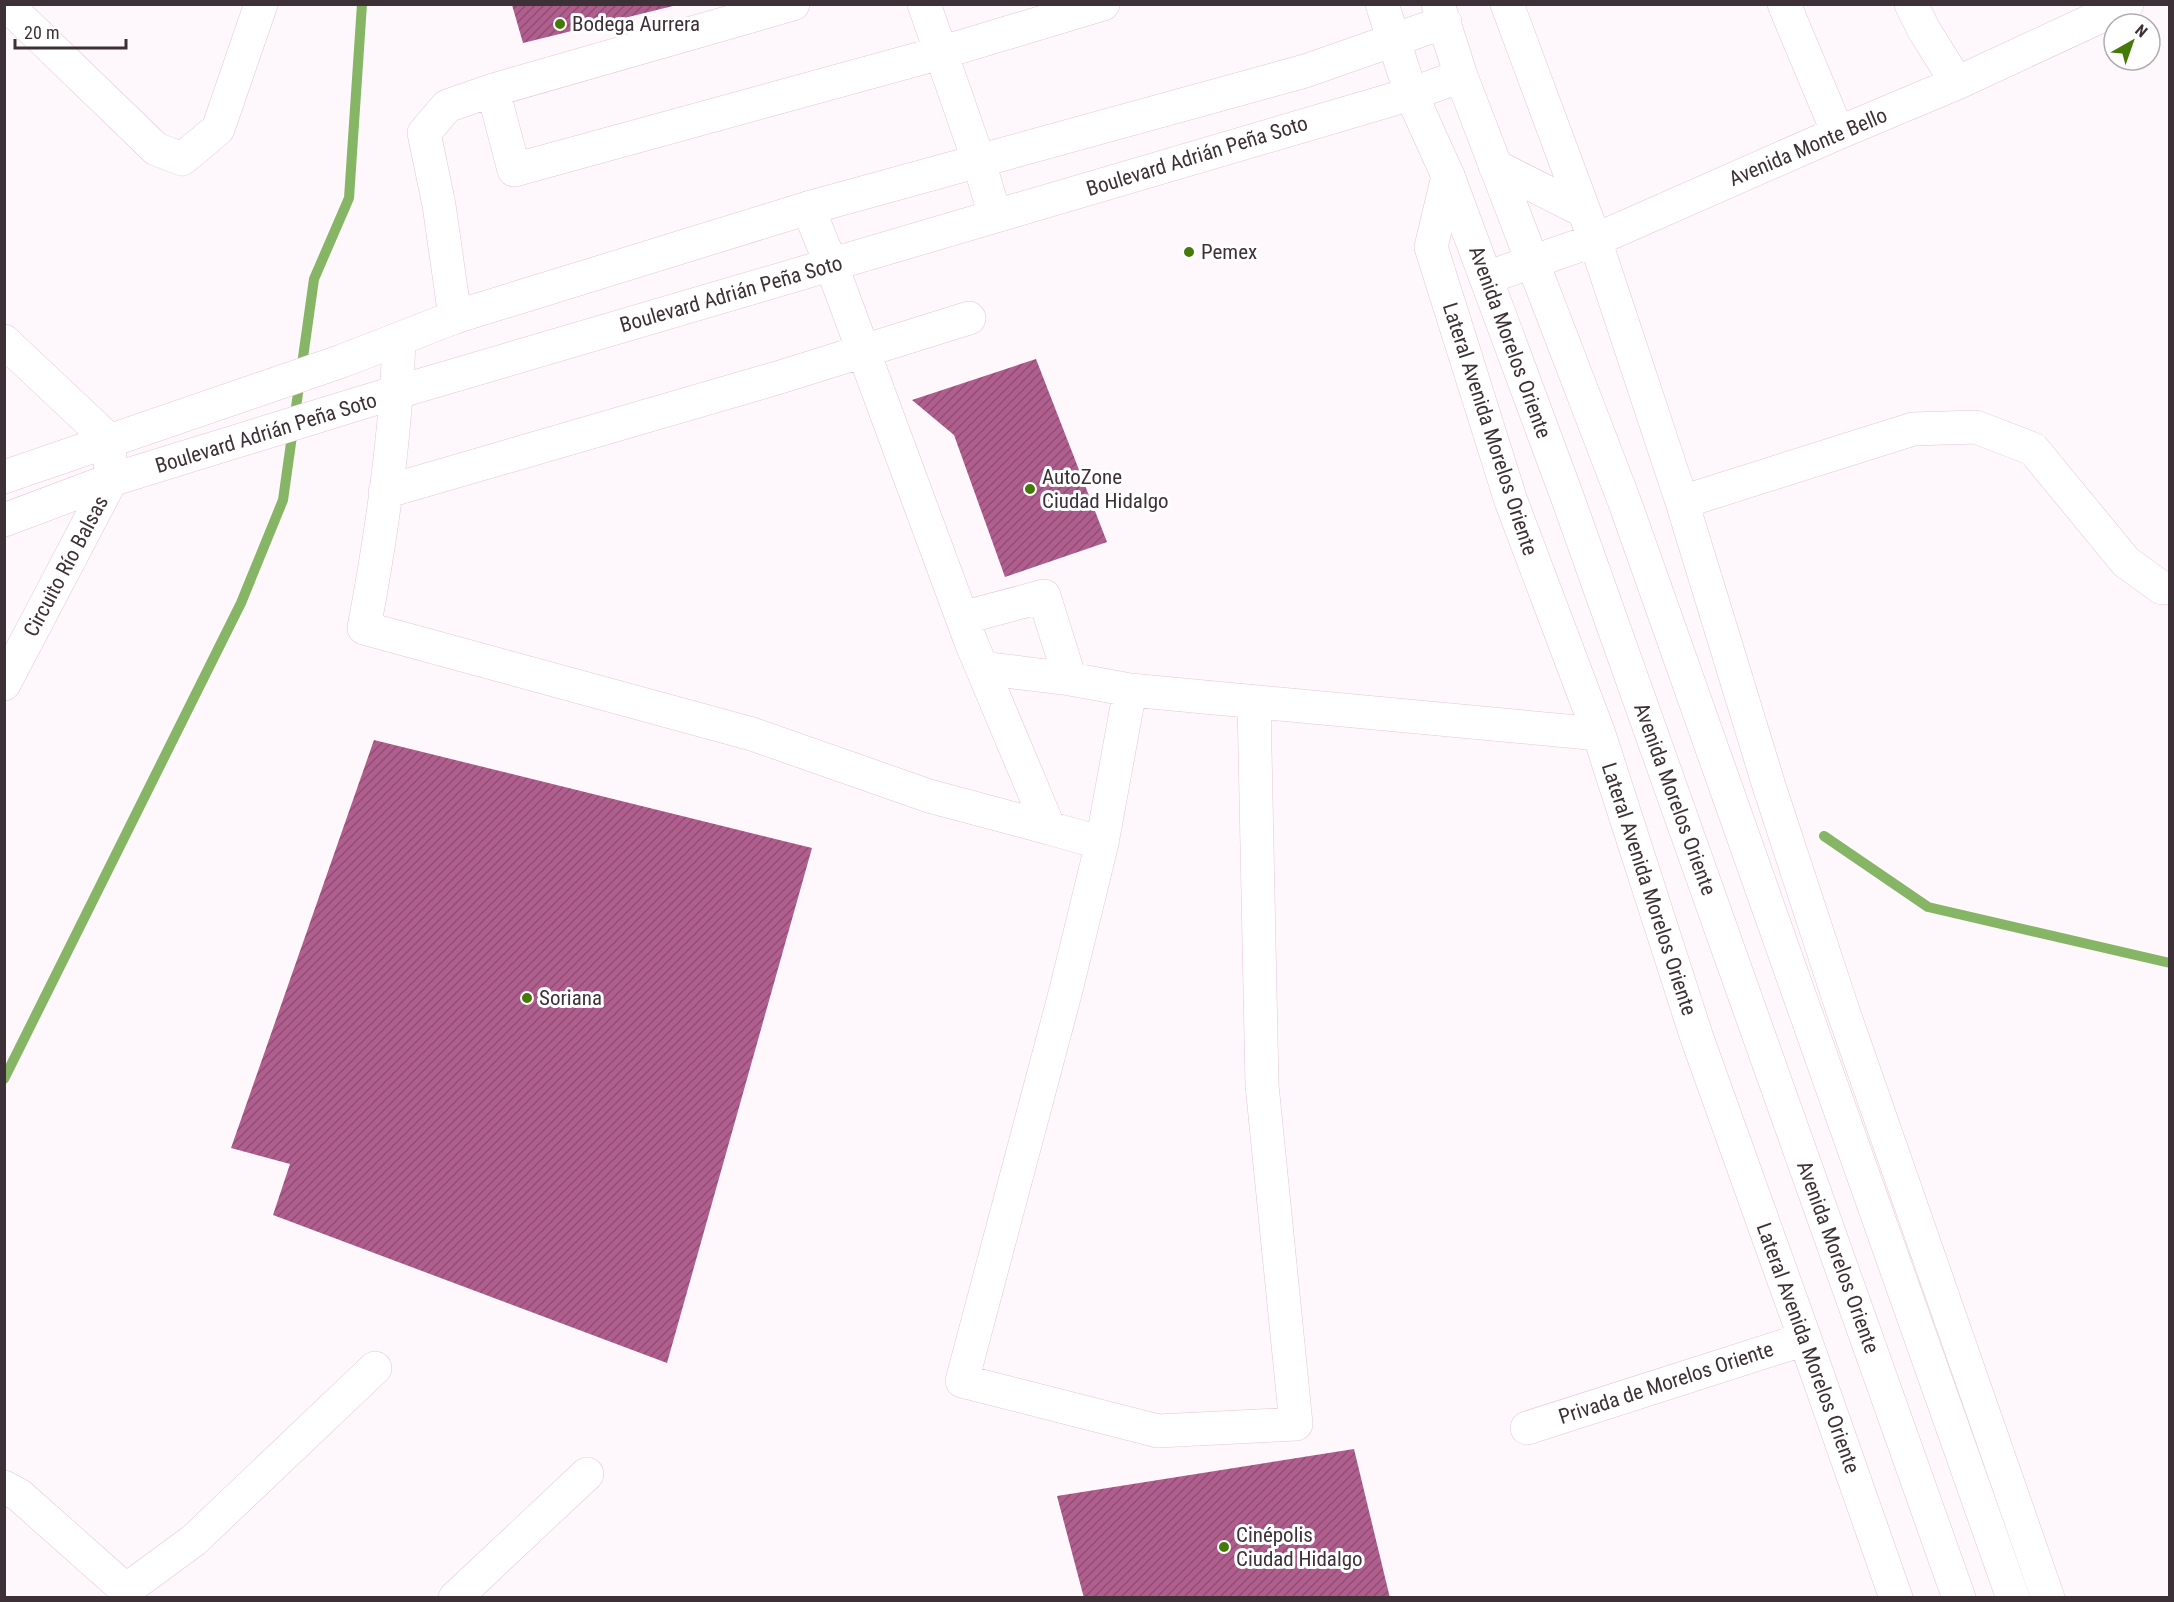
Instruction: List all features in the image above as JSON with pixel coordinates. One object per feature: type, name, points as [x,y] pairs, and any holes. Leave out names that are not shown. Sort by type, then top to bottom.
[{"type":"main road","points":[[6,4],[156,149],[182,159],[218,129],[261,4]]},
{"type":"main road","points":[[456,317],[439,206],[424,133],[447,106],[493,90],[793,4]]},
{"type":"main road","points":[[924,4],[979,162],[995,216]]},
{"type":"main road","points":[[493,90],[514,170],[940,53],[1103,4]]},
{"type":"main road","name":"Avenida Morelos Oriente","points":[[1382,4],[1411,94],[1448,176],[1568,499],[1959,1598]]},
{"type":"main road","points":[[1507,4],[1590,226],[1682,501],[1769,786],[1839,997],[2048,1598]]},
{"type":"main road","points":[[1784,4],[1838,133]]},
{"type":"main road","points":[[1911,4],[1924,30],[1957,83]]},
{"type":"main road","name":"Avenida Monte Bello","points":[[1486,278],[1531,263],[1590,226],[1838,133],[1957,83],[2127,4]]},
{"type":"main road","points":[[1442,13],[1461,76],[1531,263],[1625,502],[2013,1598]]},
{"type":"main road","name":"Boulevard Adrián Peña Soto","points":[[4,477],[342,361],[456,317],[808,208],[1305,71],[1392,39],[1442,13]]},
{"type":"main road","name":"Boulevard Adrián Peña Soto","points":[[4,520],[111,480],[382,397],[1411,94],[1461,76]]},
{"type":"main road","points":[[1495,166],[1590,226]]},
{"type":"main road","name":"Lateral Avenida Morelos Oriente","points":[[1448,176],[1431,247],[1511,501],[1599,734],[1697,1038],[1896,1598]]},
{"type":"main road","points":[[808,208],[831,264],[962,618],[1049,828]]},
{"type":"main road","points":[[385,492],[777,378],[969,318]]},
{"type":"main road","points":[[399,339],[382,397],[385,492],[364,628],[752,734],[929,796],[1102,843]]},
{"type":"main road","points":[[4,341],[109,440],[111,480]]},
{"type":"main road","points":[[1682,501],[1913,429],[1976,427],[2033,449],[2126,562],[2162,588],[2169,588]]},
{"type":"main road","name":"Circuito Río Balsas","points":[[4,684],[111,480]]},
{"type":"main road","points":[[962,618],[1044,596],[1070,679]]},
{"type":"main road","points":[[982,668],[1070,679],[1130,690],[1599,734]]},
{"type":"main road","points":[[1130,690],[1102,843],[1066,990],[962,1381],[1158,1431],[1296,1424],[1262,1085],[1254,702]]},
{"type":"main road","name":"Privada de Morelos Oriente","points":[[1527,1428],[1805,1339]]},
{"type":"main road","points":[[4,1488],[19,1495],[126,1594],[194,1540],[375,1368]]},
{"type":"main road","points":[[456,1598],[587,1474]]},
{"type":"building","name":"Bodega Aurrera","points":[[512,5],[677,5],[523,43]]},
{"type":"building","name":"AutoZone Ciudad Hidalgo","points":[[1036,359],[1107,542],[1005,577],[954,435],[912,400]]},
{"type":"building","name":"Soriana","points":[[374,740],[812,848],[667,1363],[273,1215],[290,1164],[231,1148]]},
{"type":"building","name":"Cinépolis Ciudad Hidalgo","points":[[1354,1449],[1390,1598],[1084,1598],[1057,1496]]},
{"type":"waterway","points":[[4,1079],[241,603],[283,500],[314,279],[349,198],[362,4]]},
{"type":"waterway","points":[[1824,836],[1928,907],[2170,963]]},
{"type":"place","name":"Bodega Aurrera","points":[[560,24]]},
{"type":"place","name":"Pemex","points":[[1189,252]]},
{"type":"place","name":"AutoZone Ciudad Hidalgo","points":[[1030,489]]},
{"type":"place","name":"Soriana","points":[[527,998]]},
{"type":"place","name":"Cinépolis Ciudad Hidalgo","points":[[1224,1547]]}]
